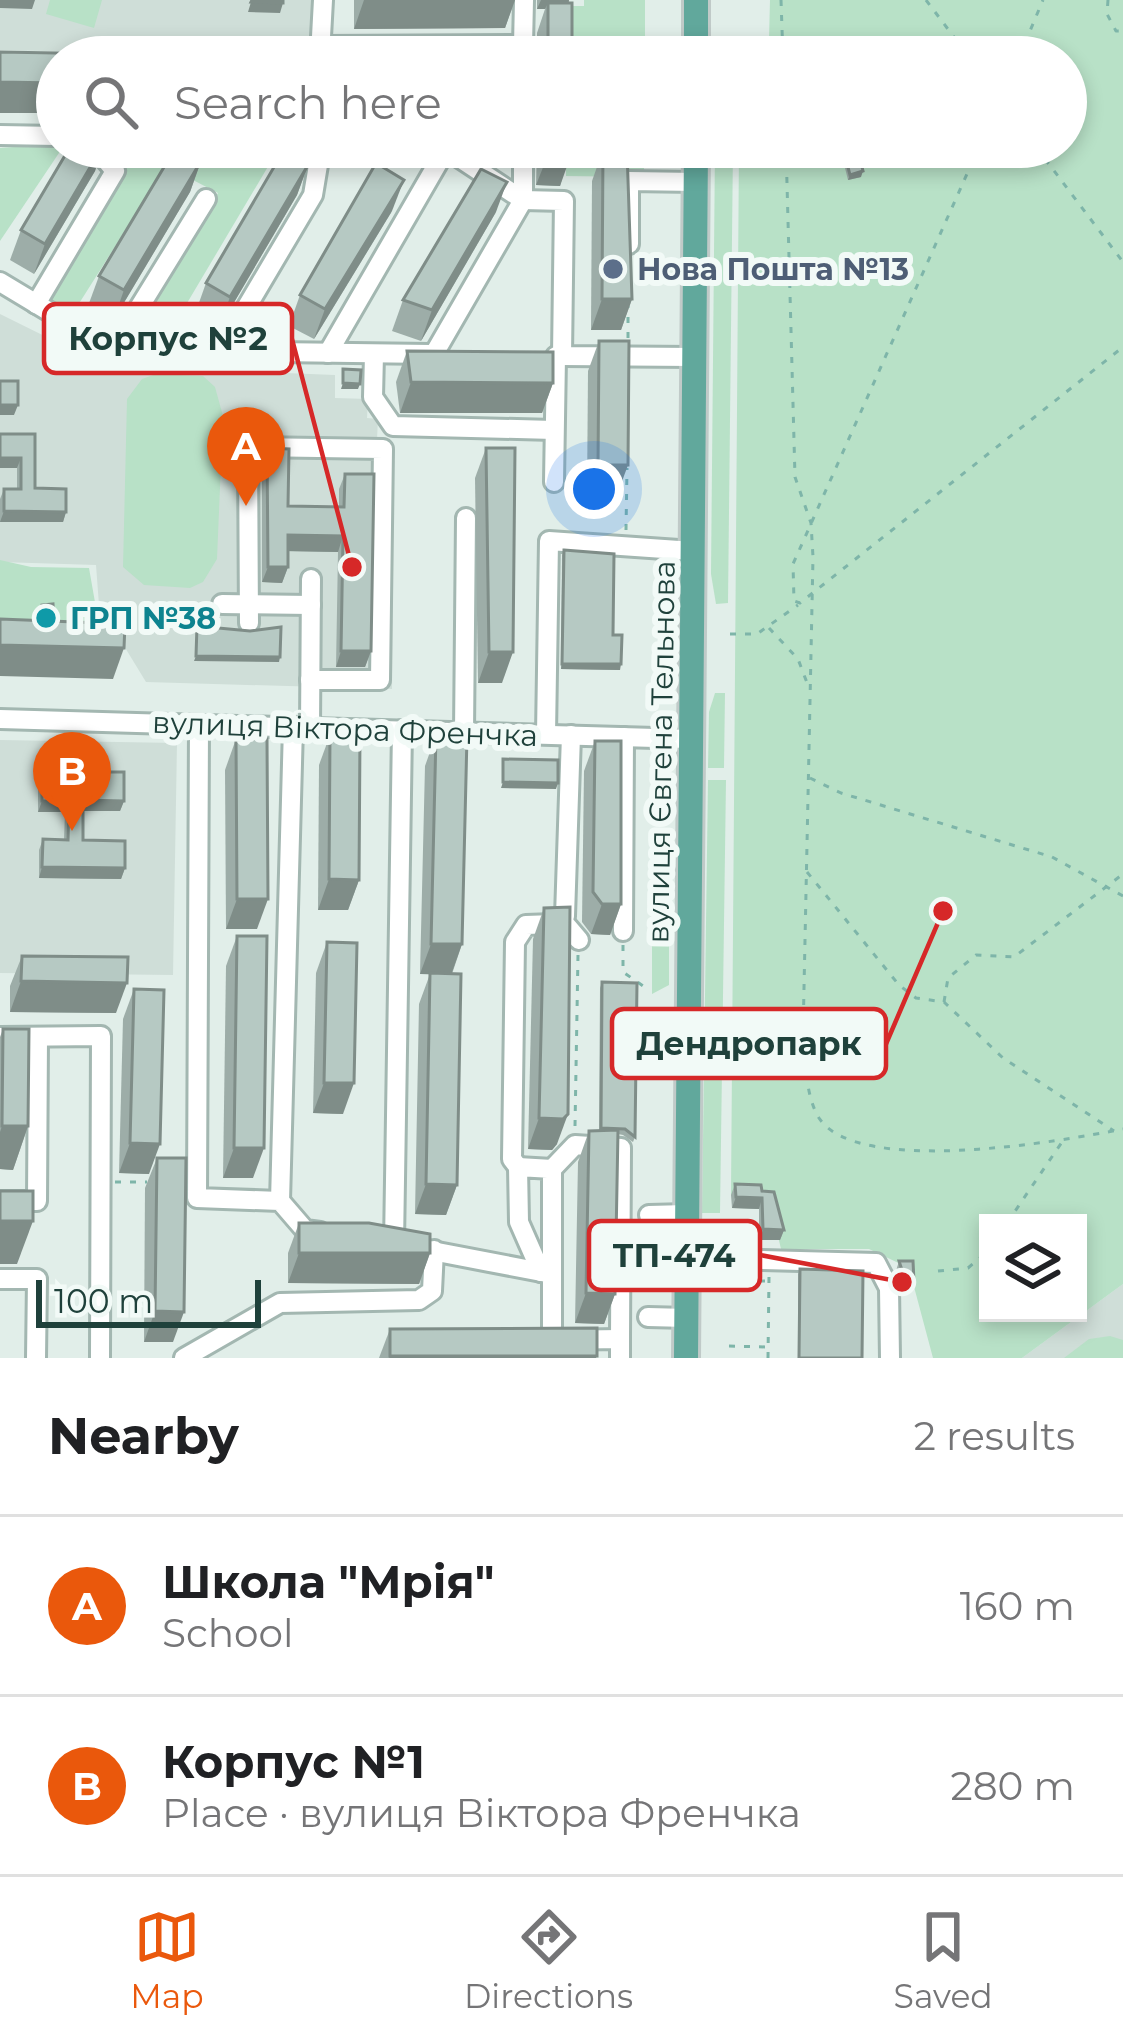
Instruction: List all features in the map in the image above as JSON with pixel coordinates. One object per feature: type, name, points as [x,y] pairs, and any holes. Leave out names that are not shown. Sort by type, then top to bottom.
[{"type":"main road","points":[[696,0],[696,36]]},
{"type":"main road","name":"вулиця Євгена Тельнова","points":[[686,1358],[696,168]]},
{"type":"street","points":[[321,36],[323,0]]},
{"type":"street","points":[[524,0],[524,36]]},
{"type":"street","points":[[0,135],[36,136]]},
{"type":"street","points":[[36,304],[115,171],[112,168]]},
{"type":"street","points":[[220,352],[313,195],[318,168]]},
{"type":"street","points":[[328,353],[434,168]]},
{"type":"street","points":[[475,168],[524,200],[564,201],[551,356],[554,482]]},
{"type":"street","points":[[0,282],[113,350],[444,354],[524,200],[524,168]]},
{"type":"street","points":[[629,261],[629,181],[696,182]]},
{"type":"street","points":[[113,350],[206,199]]},
{"type":"street","points":[[372,448],[374,353]]},
{"type":"street","points":[[551,356],[694,358]]},
{"type":"street","points":[[373,398],[384,420],[401,428],[554,430]]},
{"type":"street","points":[[250,614],[248,447],[383,449],[380,680],[310,680]]},
{"type":"street","points":[[464,732],[466,518]]},
{"type":"street","points":[[547,734],[549,542],[693,551]]},
{"type":"street","points":[[311,579],[310,680],[302,728],[280,1201],[305,1230],[350,1237]]},
{"type":"street","points":[[221,604],[250,614],[310,605]]},
{"type":"street","name":"вулиця Віктора Френчка","points":[[0,719],[690,739]]},
{"type":"street","points":[[199,725],[197,1198],[280,1201]]},
{"type":"street","points":[[394,1244],[402,730]]},
{"type":"street","points":[[572,735],[562,920],[579,940]]},
{"type":"street","points":[[623,931],[624,737]]},
{"type":"street","points":[[546,1273],[519,1222],[518,1167],[512,1159],[515,941],[526,926],[562,920]]},
{"type":"street","points":[[0,1037],[101,1036],[100,1358]]},
{"type":"street","points":[[0,1201],[38,1201],[38,1037]]},
{"type":"street","points":[[575,1145],[621,1148],[620,1349],[552,1340],[546,1273],[552,1168],[575,1145]]},
{"type":"street","points":[[518,1167],[552,1168]]},
{"type":"street","points":[[649,1215],[687,1214]]},
{"type":"street","points":[[372,1240],[546,1273]]},
{"type":"street","points":[[184,1358],[280,1303],[419,1300],[432,1291],[434,1250]]},
{"type":"street","points":[[687,1258],[876,1263],[889,1288],[890,1358]]},
{"type":"street","points":[[0,1279],[38,1279],[36,1358]]},
{"type":"street","points":[[648,1316],[687,1318]]},
{"type":"path","points":[[782,0],[783,36]]},
{"type":"path","points":[[926,0],[953,36]]},
{"type":"path","points":[[1028,36],[1043,0]]},
{"type":"path","points":[[1108,0],[1107,14],[1116,31],[1123,32]]},
{"type":"path","points":[[787,168],[795,476],[811,523],[803,1036],[807,1082],[819,1118],[842,1138],[870,1146],[1036,1147],[1123,1129]]},
{"type":"path","points":[[800,603],[794,601],[790,576],[971,168]]},
{"type":"path","points":[[1052,168],[1123,262]]},
{"type":"path","points":[[628,357],[629,261]]},
{"type":"path","points":[[730,634],[757,634],[769,628],[1123,347]]},
{"type":"path","points":[[626,550],[627,464]]},
{"type":"path","points":[[769,628],[798,659],[810,689]]},
{"type":"path","points":[[651,685],[670,686]]},
{"type":"path","points":[[808,777],[841,793],[1052,857],[1123,896]]},
{"type":"path","points":[[806,870],[899,985],[916,998],[944,1002],[1003,1058],[1081,1114],[1114,1131]]},
{"type":"path","points":[[944,1002],[948,978],[976,955],[1014,956],[1123,874]]},
{"type":"path","points":[[623,931],[623,972],[649,990]]},
{"type":"path","points":[[575,1145],[579,940]]},
{"type":"path","points":[[1013,1214],[1064,1141]]},
{"type":"path","points":[[101,1182],[158,1182]]},
{"type":"path","points":[[768,1358],[770,1259]]},
{"type":"path","points":[[938,1271],[979,1261]]},
{"type":"path","points":[[729,1280],[769,1281]]},
{"type":"path","points":[[729,1346],[768,1347]]},
{"type":"shaded area","points":[[0,0],[314,0],[313,36],[36,36],[36,51],[0,50]]},
{"type":"shaded area","points":[[0,314],[105,366],[335,375],[335,398],[368,399],[367,418],[378,419],[377,439],[394,447],[392,689],[146,682],[99,605],[96,565],[0,562]]},
{"type":"shaded area","points":[[0,740],[177,743],[173,975],[0,973]]},
{"type":"shaded area","points":[[1123,1284],[1123,1358],[1022,1358],[1071,1322],[1087,1322],[1087,1310]]},
{"type":"green space","points":[[50,0],[102,0],[94,28],[46,14]]},
{"type":"green space","points":[[584,0],[645,0],[645,36],[566,36],[567,6],[584,6]]},
{"type":"green space","points":[[770,0],[1123,0],[1123,1284],[1087,1310],[1087,1214],[979,1214],[979,1322],[1071,1322],[1022,1358],[933,1358],[909,1268],[869,1249],[781,1249],[770,1202],[731,1195],[739,168],[1087,168],[1087,36],[769,36]]},
{"type":"green space","points":[[36,145],[36,168],[49,168],[0,241],[0,148]]},
{"type":"green space","points":[[119,168],[165,168],[73,313],[45,297]]},
{"type":"green space","points":[[170,168],[267,168],[177,320],[143,319],[218,193]]},
{"type":"green space","points":[[566,168],[644,168],[644,177],[566,176]]},
{"type":"green space","points":[[715,168],[733,168],[728,603],[716,604],[711,574]]},
{"type":"green space","points":[[156,374],[203,376],[215,387],[223,416],[217,559],[203,582],[190,588],[144,585],[123,567],[127,399],[142,379]]},
{"type":"green space","points":[[0,560],[31,567],[89,568],[96,608],[106,624],[0,636]]},
{"type":"green space","points":[[715,693],[725,693],[724,768],[708,768],[709,712]]},
{"type":"green space","points":[[708,780],[726,780],[720,1213],[702,1213]]},
{"type":"green space","points":[[652,903],[660,903],[669,942],[669,985],[652,994]]},
{"type":"green space","points":[[1110,1336],[1123,1340],[1123,1358],[1064,1358],[1089,1339]]},
{"type":"building","points":[[548,3],[572,3],[572,36],[548,36]]},
{"type":"building","points":[[0,52],[36,53],[36,83],[0,82]]},
{"type":"building","points":[[58,168],[90,168],[45,244],[21,230]]},
{"type":"building","points":[[163,168],[197,168],[124,290],[99,276]]},
{"type":"building","points":[[273,168],[306,168],[230,297],[206,283]]},
{"type":"building","points":[[373,168],[384,168],[404,180],[325,309],[300,295]]},
{"type":"building","points":[[603,168],[628,168],[632,299],[602,299]]},
{"type":"building","points":[[481,169],[507,182],[432,310],[403,300]]},
{"type":"building","points":[[599,341],[629,341],[628,465],[598,465]]},
{"type":"building","points":[[407,351],[553,352],[553,383],[411,382]]},
{"type":"building","points":[[343,369],[361,370],[360,384],[343,383]]},
{"type":"building","points":[[0,381],[18,381],[18,405],[0,405]]},
{"type":"building","points":[[0,434],[35,434],[35,488],[66,489],[66,512],[4,511],[4,489],[21,489],[21,458],[0,458]]},
{"type":"building","points":[[267,448],[289,449],[288,506],[344,507],[345,474],[374,474],[371,651],[341,651],[343,536],[288,535],[288,567],[268,567]]},
{"type":"building","points":[[486,448],[515,448],[513,652],[489,652]]},
{"type":"building","points":[[564,550],[614,554],[613,635],[622,635],[621,664],[562,664]]},
{"type":"building","points":[[53,604],[54,620],[43,621],[42,605]]},
{"type":"building","points":[[0,619],[125,624],[124,648],[0,645]]},
{"type":"building","points":[[197,626],[250,631],[281,627],[280,657],[196,656]]},
{"type":"building","points":[[330,735],[360,735],[359,880],[329,879]]},
{"type":"building","points":[[436,735],[467,736],[462,944],[431,944]]},
{"type":"building","points":[[236,739],[267,739],[268,899],[237,899]]},
{"type":"building","points":[[595,741],[621,741],[621,904],[602,904],[593,892]]},
{"type":"building","points":[[503,759],[558,760],[558,783],[503,782]]},
{"type":"building","points":[[42,772],[124,772],[124,801],[83,800],[83,840],[125,841],[125,868],[42,867],[43,839],[68,840],[69,801],[42,801]]},
{"type":"building","points":[[570,907],[568,1114],[563,1119],[539,1118],[544,908]]},
{"type":"building","points":[[237,936],[267,936],[264,1148],[234,1148]]},
{"type":"building","points":[[327,942],[357,943],[354,1083],[324,1083]]},
{"type":"building","points":[[22,956],[128,957],[127,983],[21,981]]},
{"type":"building","points":[[430,973],[461,974],[457,1185],[426,1184]]},
{"type":"building","points":[[602,982],[637,983],[635,1137],[625,1129],[601,1128]]},
{"type":"building","points":[[134,989],[164,990],[160,1144],[130,1143]]},
{"type":"building","points":[[3,1029],[29,1029],[28,1126],[2,1126]]},
{"type":"building","points":[[618,1130],[615,1294],[586,1293],[589,1131]]},
{"type":"building","points":[[157,1158],[186,1158],[184,1312],[155,1311]]},
{"type":"building","points":[[735,1184],[761,1185],[762,1191],[774,1192],[784,1230],[763,1229],[762,1198],[736,1197]]},
{"type":"building","points":[[0,1191],[33,1191],[33,1221],[0,1221]]},
{"type":"building","points":[[299,1223],[369,1223],[430,1234],[430,1253],[299,1253]]},
{"type":"building","points":[[899,1261],[913,1261],[914,1282],[906,1282]]},
{"type":"building","points":[[800,1269],[863,1271],[862,1358],[799,1358]]},
{"type":"building","points":[[597,1328],[597,1356],[390,1356],[390,1329]]},
{"type":"place","name":"Нова Пошта №13","points":[[613,269]]},
{"type":"place","name":"Школа \"Мрія\"","points":[[246,506]]},
{"type":"place","name":"Корпус №2","points":[[352,567]]},
{"type":"place","name":"ГРП №38","points":[[46,618]]},
{"type":"place","name":"Корпус №1","points":[[72,831]]},
{"type":"place","name":"Дендропарк","points":[[943,911]]},
{"type":"place","name":"ТП-474","points":[[902,1282]]}]
